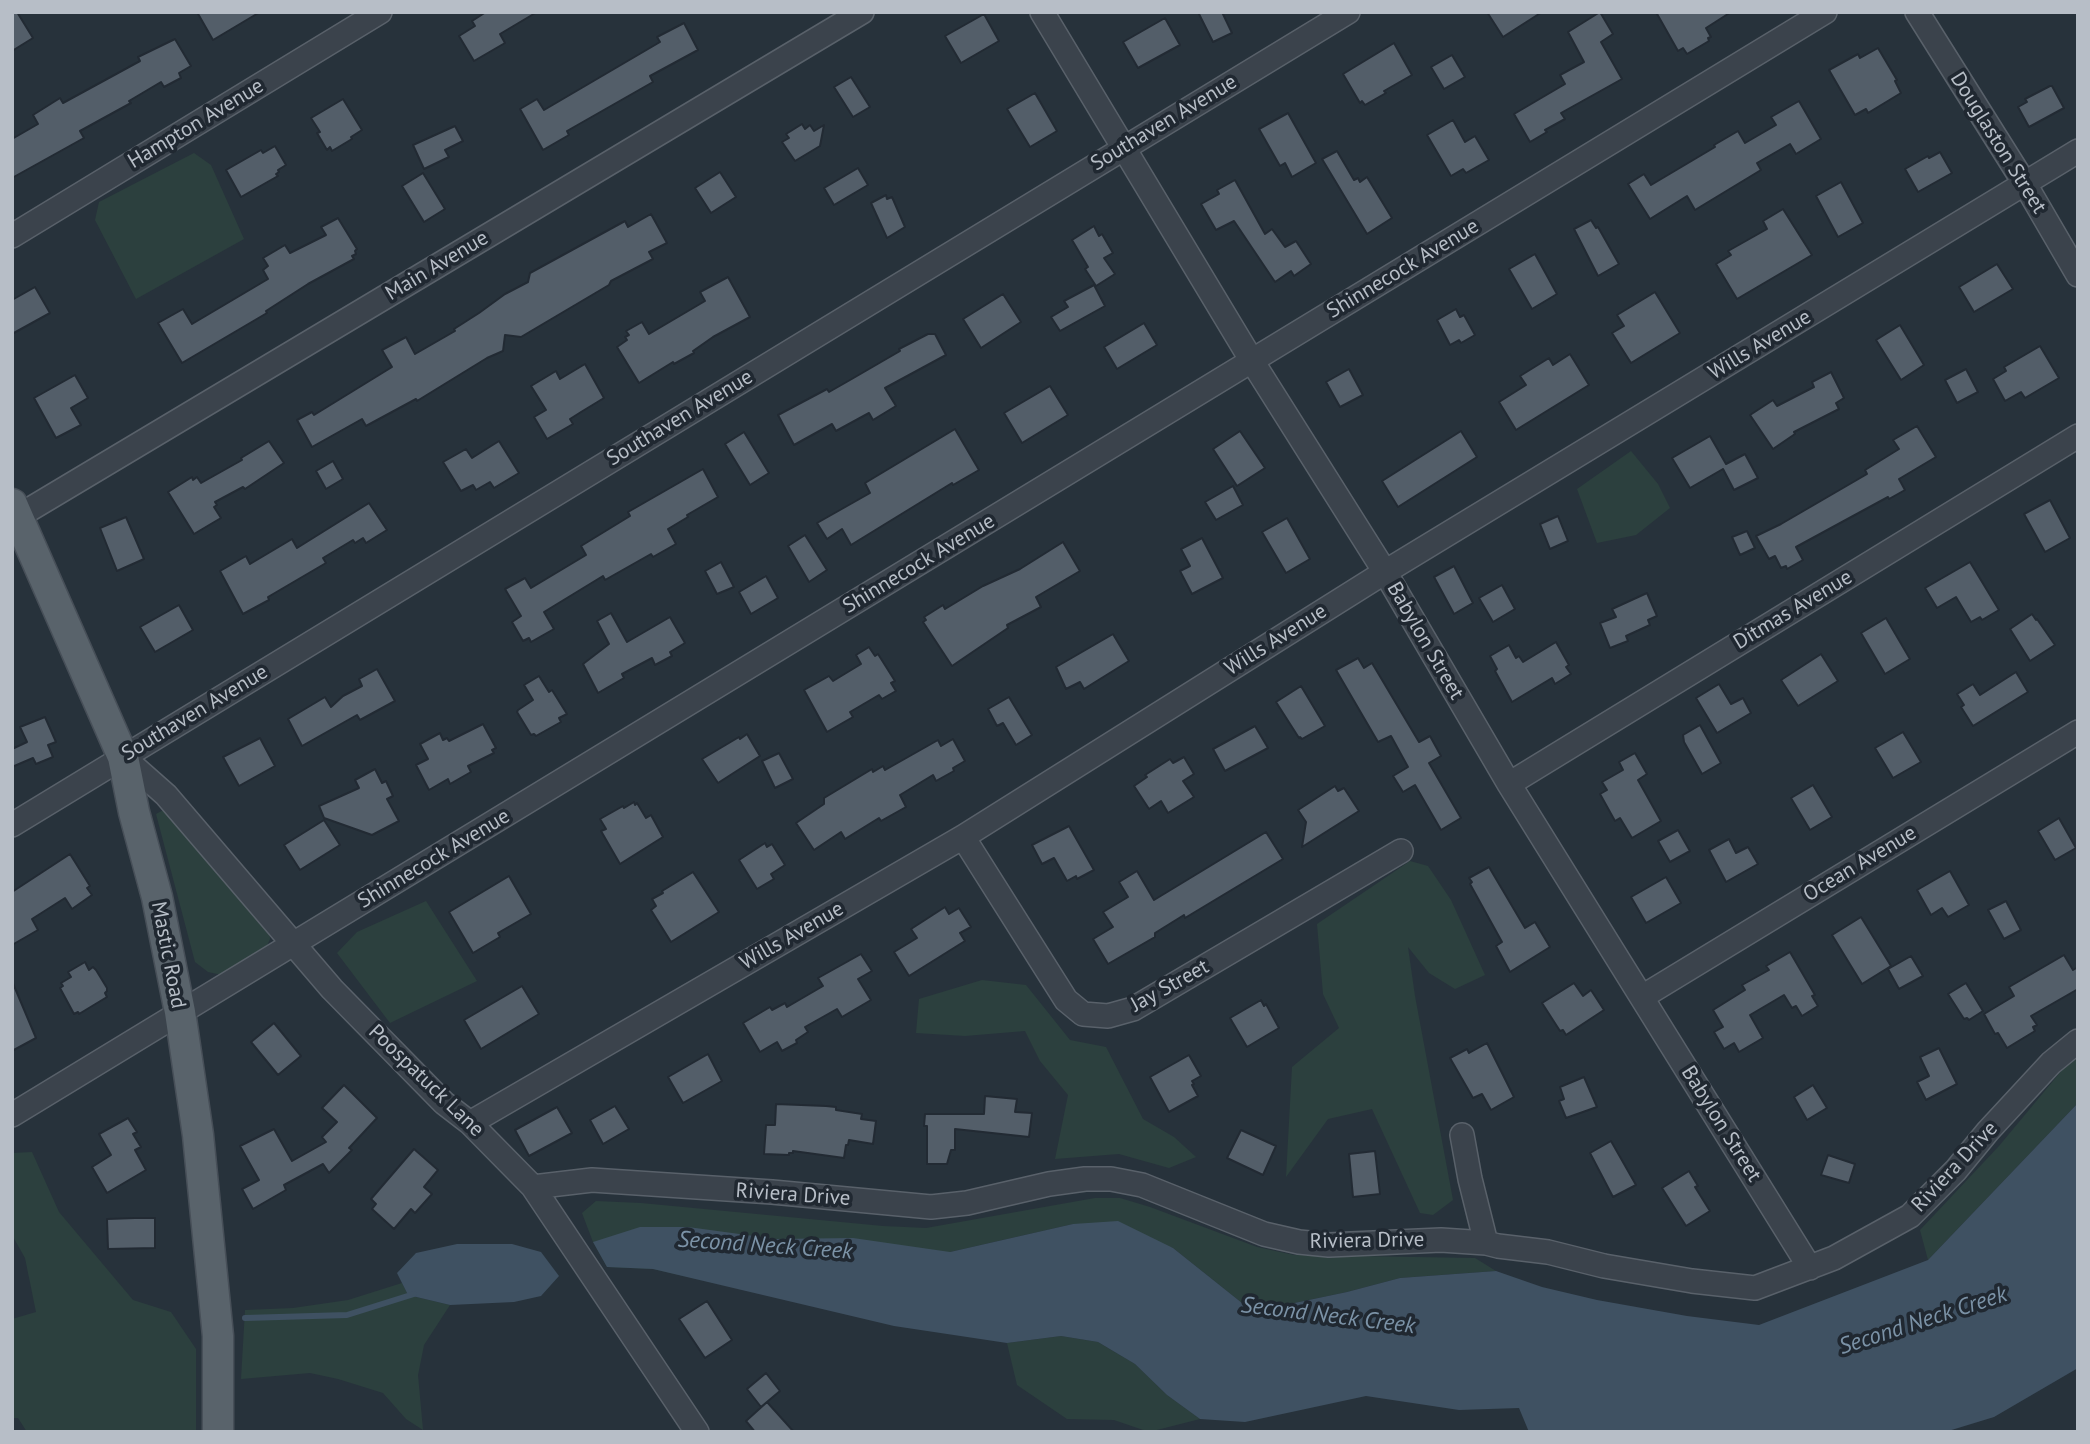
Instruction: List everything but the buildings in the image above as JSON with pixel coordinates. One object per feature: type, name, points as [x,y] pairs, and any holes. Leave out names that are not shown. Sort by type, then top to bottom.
[{"type":"main road","name":"Mastic Road","points":[[14,513],[123,757],[134,812],[157,897],[180,1012],[198,1135],[218,1336],[218,1432]]},
{"type":"street","name":"Hampton Avenue","points":[[12,236],[380,12]]},
{"type":"street","name":"Main Avenue","points":[[14,513],[862,12]]},
{"type":"street","name":"Babylon Street","points":[[1042,12],[1252,361],[1385,572],[1509,784],[1810,1268]]},
{"type":"street","name":"Southaven Avenue","points":[[12,825],[1348,12]]},
{"type":"street","name":"Shinnecock Avenue","points":[[12,1115],[1825,12]]},
{"type":"street","name":"Douglaston Street","points":[[1916,12],[2025,184],[2078,275]]},
{"type":"street","name":"Wills Avenue","points":[[470,1123],[963,836],[1385,572],[2078,151]]},
{"type":"street","name":"Ditmas Avenue","points":[[1509,784],[2078,436]]},
{"type":"street","name":"Ocean Avenue","points":[[1642,997],[2078,732]]},
{"type":"street","name":"Poospatuck Lane","points":[[123,757],[166,795],[332,989],[444,1103],[470,1123],[533,1187],[697,1432]]},
{"type":"street","name":"Jay Street","points":[[963,836],[1066,1000],[1083,1014],[1108,1016],[1133,1009],[1401,851]]},
{"type":"street","name":"Riviera Drive","points":[[533,1187],[592,1180],[772,1192],[931,1207],[967,1203],[1049,1184],[1111,1179],[1142,1185],[1264,1234],[1299,1242],[1329,1245],[1441,1240],[1486,1243],[1548,1252],[1692,1281],[1755,1288],[1835,1258],[1910,1216],[1956,1170],[2051,1063],[2078,1041]]},
{"type":"street","points":[[1462,1135],[1486,1243]]},
{"type":"green space","points":[[194,153],[211,165],[244,239],[136,299],[95,220],[99,202]]},
{"type":"green space","points":[[1631,451],[1658,484],[1670,508],[1636,535],[1597,543],[1577,489]]},
{"type":"green space","points":[[169,807],[269,927],[270,939],[266,948],[222,975],[208,972],[195,962],[156,814]]},
{"type":"green space","points":[[1410,861],[1428,866],[1451,900],[1485,975],[1455,989],[1429,973],[1408,947],[1453,1200],[1433,1215],[1420,1213],[1372,1109],[1328,1119],[1286,1177],[1292,1067],[1339,1028],[1323,994],[1317,924]]},
{"type":"green space","points":[[426,901],[477,981],[390,1023],[337,953],[357,932]]},
{"type":"green space","points":[[982,980],[1026,985],[1070,1040],[1106,1047],[1143,1119],[1174,1137],[1196,1157],[1169,1168],[1119,1154],[1055,1159],[1068,1095],[1040,1061],[1025,1031],[965,1036],[916,1033],[919,999]]},
{"type":"green space","points":[[2078,1058],[2078,1103],[1928,1260],[1920,1230],[1999,1146],[2063,1069]]},
{"type":"green space","points":[[32,1152],[59,1212],[133,1300],[171,1312],[196,1349],[196,1432],[27,1432],[18,1418],[12,1418],[12,1319],[36,1312],[25,1258],[12,1235],[12,1153]]},
{"type":"green space","points":[[1095,1198],[1120,1198],[1257,1247],[1294,1255],[1475,1258],[1496,1271],[1400,1278],[1280,1306],[1242,1303],[1173,1248],[1073,1224],[950,1252],[737,1288],[653,1269],[607,1267],[593,1242],[582,1213],[596,1201],[926,1228]]},
{"type":"green space","points":[[402,1283],[408,1295],[450,1305],[424,1345],[418,1375],[423,1430],[406,1419],[383,1393],[338,1379],[310,1373],[241,1379],[245,1310],[293,1308],[348,1300]]},
{"type":"green space","points":[[1061,1336],[1098,1342],[1135,1364],[1167,1395],[1200,1419],[1149,1432],[1114,1420],[1067,1419],[1017,1385],[1007,1343]]},
{"type":"water","points":[[2078,1103],[2078,1368],[1994,1417],[1945,1432],[1529,1432],[1519,1408],[1459,1410],[1366,1396],[1245,1422],[1200,1419],[1167,1395],[1135,1364],[1098,1342],[1061,1336],[1007,1343],[894,1326],[653,1269],[607,1267],[593,1242],[640,1227],[688,1227],[776,1239],[853,1238],[950,1252],[1073,1224],[1118,1221],[1173,1248],[1242,1303],[1280,1306],[1400,1278],[1496,1271],[1542,1287],[1597,1300],[1759,1325],[1928,1260]]},
{"type":"water","points":[[457,1244],[512,1244],[541,1252],[559,1276],[541,1296],[514,1302],[450,1305],[408,1295],[397,1273],[416,1253]]},
{"type":"waterway","name":"Second Neck Creek","points":[[245,1318],[347,1315],[414,1294]]}]
